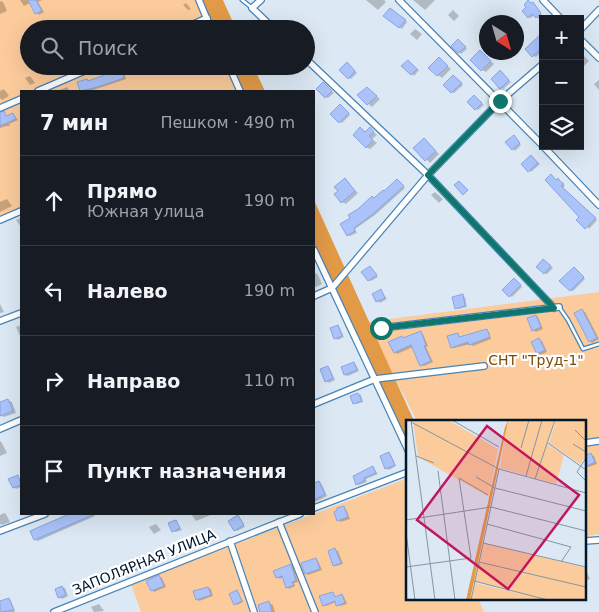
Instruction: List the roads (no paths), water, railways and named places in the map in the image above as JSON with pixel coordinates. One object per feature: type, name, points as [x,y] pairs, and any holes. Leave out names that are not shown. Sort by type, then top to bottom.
[{"type":"street","points":[[199,0],[206,18],[202,20]]},
{"type":"street","points":[[261,0],[252,8],[265,20]]},
{"type":"street","points":[[399,0],[539,142]]},
{"type":"street","points":[[543,0],[557,15]]},
{"type":"street","points":[[584,26],[599,10]]},
{"type":"street","points":[[584,43],[599,58]]},
{"type":"street","points":[[315,296],[332,288],[428,175],[500,101],[539,67]]},
{"type":"street","points":[[315,68],[428,175],[556,308]]},
{"type":"street","points":[[40,90],[75,75]]},
{"type":"street","points":[[232,75],[240,90]]},
{"type":"street","points":[[0,108],[20,99]]},
{"type":"street","points":[[547,150],[599,205]]},
{"type":"street","points":[[0,220],[20,211]]},
{"type":"street","points":[[315,252],[406,446]]},
{"type":"street","points":[[381,328],[556,308]]},
{"type":"street","points":[[0,321],[20,313]]},
{"type":"street","points":[[315,404],[375,379],[484,366]]},
{"type":"street","points":[[0,429],[20,420]]},
{"type":"street","points":[[586,443],[599,441]]},
{"type":"street","points":[[315,508],[406,473]]},
{"type":"street","points":[[0,531],[42,515]]},
{"type":"street","name":"ЗАПОЛЯРНАЯ УЛИЦА","points":[[54,612],[297,515]]},
{"type":"street","points":[[279,522],[315,612]]},
{"type":"street","points":[[586,542],[599,540]]},
{"type":"street","points":[[230,541],[254,612]]},
{"type":"lane","points":[[242,0],[252,8]]},
{"type":"lane","points":[[556,308],[568,320],[583,349],[599,344]]},
{"type":"park label","name":"СНТ \"Труд-1\"","points":[[536,360]]}]
